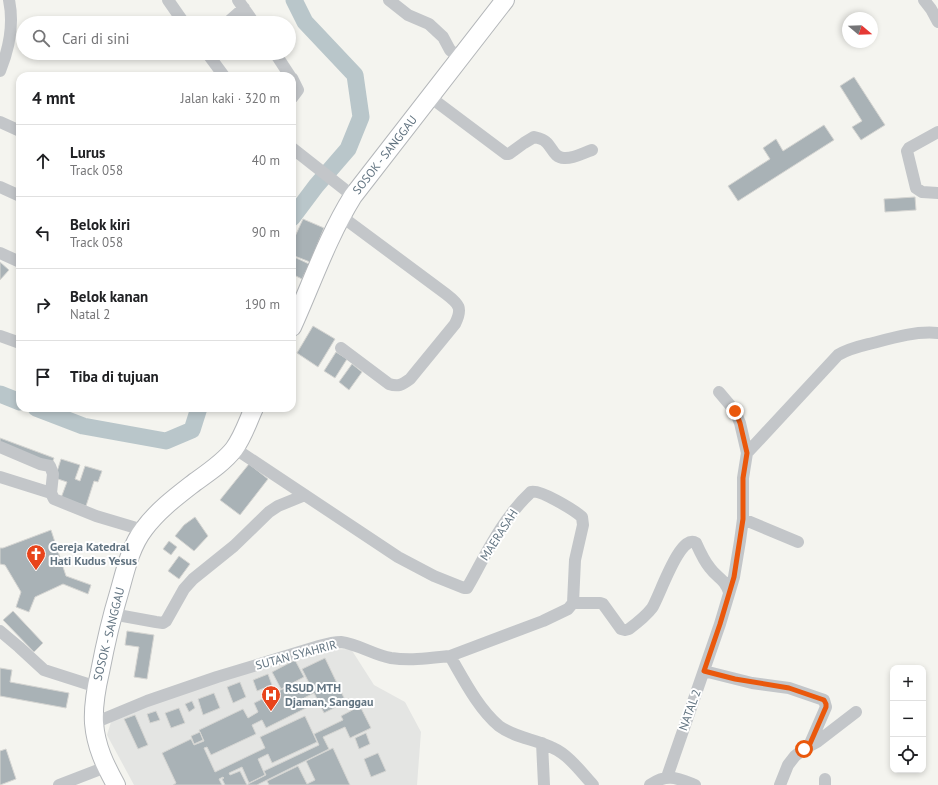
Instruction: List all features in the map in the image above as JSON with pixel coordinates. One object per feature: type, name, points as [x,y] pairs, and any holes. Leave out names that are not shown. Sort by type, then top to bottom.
[{"type":"highway","name":"SOSOK - SANGGAU","points":[[296,318],[341,216],[352,196],[505,0]]},
{"type":"highway","name":"SOSOK - SANGGAU","points":[[116,785],[106,767],[97,745],[94,723],[97,687],[112,614],[125,569],[143,530],[168,504],[215,467],[234,448],[252,412]]},
{"type":"street","points":[[0,71],[5,60],[10,37],[11,23],[9,0]]},
{"type":"street","points":[[168,0],[179,16]]},
{"type":"street","points":[[389,0],[408,15],[429,24],[443,37],[450,50],[460,58]]},
{"type":"street","points":[[924,0],[938,22]]},
{"type":"street","points":[[232,16],[241,4],[249,16]]},
{"type":"street","points":[[212,60],[221,72]]},
{"type":"street","points":[[280,60],[288,72]]},
{"type":"street","points":[[430,97],[506,154],[509,154],[530,138],[534,137],[546,142],[552,151],[560,157],[565,158],[592,150]]},
{"type":"street","points":[[0,122],[16,129]]},
{"type":"street","points":[[938,132],[909,148],[907,151],[916,188],[922,192],[938,193]]},
{"type":"street","points":[[296,151],[352,196]]},
{"type":"street","points":[[0,187],[16,194]]},
{"type":"street","points":[[341,216],[446,294],[456,302],[460,308],[460,315],[455,324],[410,379],[402,385],[396,386],[389,384],[341,348]]},
{"type":"street","points":[[0,253],[16,260]]},
{"type":"street","points":[[747,453],[838,355],[858,346],[908,334],[938,333]]},
{"type":"street","points":[[0,336],[16,342]]},
{"type":"street","name":"NATAL 2","points":[[658,781],[704,671],[729,592],[737,558],[743,519],[743,478],[747,453],[740,423],[730,403],[719,392]]},
{"type":"street","points":[[0,447],[50,466],[53,474],[51,493],[54,499],[82,511],[143,530]]},
{"type":"street","name":"MAERASAH","points":[[234,448],[398,557],[434,576],[464,588],[467,588],[512,512],[530,492],[538,492],[582,517],[583,525],[575,560],[573,603]]},
{"type":"street","points":[[0,477],[51,493]]},
{"type":"street","points":[[112,614],[163,623],[166,621],[181,593],[193,579],[234,546],[269,512],[278,506],[305,495]]},
{"type":"street","points":[[743,519],[798,542]]},
{"type":"street","points":[[593,785],[561,753],[542,743],[511,733],[494,721],[468,688],[450,656],[543,621],[568,609],[573,603],[603,604],[621,629],[629,629],[651,608],[658,598],[681,548],[690,541],[696,543],[705,561],[715,575],[723,580],[729,592]]},
{"type":"street","points":[[0,631],[44,670],[97,687]]},
{"type":"street","name":"SUTAN SYAHRIR","points":[[94,723],[147,700],[217,677],[333,643],[351,644],[383,656],[402,659],[450,656]]},
{"type":"street","points":[[704,671],[747,682],[789,688],[824,700],[826,707],[809,746]]},
{"type":"street","points":[[780,785],[791,760],[856,712]]},
{"type":"street","points":[[542,743],[544,785]]},
{"type":"street","points":[[59,785],[106,767]]},
{"type":"street","points":[[658,781],[673,777],[695,785]]},
{"type":"shaded area","name":"RSUD MTH Djaman, Sanggau","points":[[351,649],[374,685],[405,702],[421,732],[417,785],[134,785],[107,735],[111,722],[158,699],[322,650]]},
{"type":"building","points":[[854,77],[885,125],[861,140],[852,127],[862,121],[840,86]]},
{"type":"building","points":[[824,125],[834,140],[738,201],[728,186],[770,159],[763,148],[776,139],[783,151]]},
{"type":"building","points":[[915,197],[916,210],[885,212],[884,199]]},
{"type":"building","points":[[303,219],[324,228],[310,262],[296,257],[296,234]]},
{"type":"building","points":[[296,258],[309,264],[302,279],[296,276]]},
{"type":"building","points":[[0,262],[9,270],[0,280]]},
{"type":"building","points":[[313,326],[335,339],[318,367],[297,353]]},
{"type":"building","points":[[336,352],[347,359],[335,378],[324,371]]},
{"type":"building","points":[[352,364],[362,372],[349,390],[339,382]]},
{"type":"building","points":[[0,438],[54,458],[51,466],[0,447]]},
{"type":"building","points":[[61,459],[80,465],[75,479],[80,481],[85,466],[102,471],[98,482],[94,481],[86,506],[61,498],[67,482],[55,478]]},
{"type":"building","points":[[249,464],[268,479],[240,515],[220,500]]},
{"type":"building","points":[[195,517],[208,536],[194,551],[175,536],[184,525]]},
{"type":"building","name":"Gereja Katedral Hati Kudus Yesus","points":[[51,530],[66,576],[91,585],[88,594],[63,584],[35,597],[29,612],[16,607],[21,592],[5,565],[0,564],[0,548]]},
{"type":"building","points":[[169,541],[177,547],[171,555],[163,549]]},
{"type":"building","points":[[179,556],[190,564],[179,579],[168,571]]},
{"type":"building","points":[[13,611],[43,643],[34,652],[3,620]]},
{"type":"building","points":[[127,631],[154,635],[147,679],[134,677],[139,647],[125,645]]},
{"type":"building","points":[[325,658],[346,702],[324,713],[314,693],[304,698],[308,707],[266,728],[262,720],[252,725],[256,734],[211,755],[207,747],[204,748],[215,772],[265,748],[260,737],[305,716],[317,742],[272,763],[268,754],[258,759],[265,775],[249,783],[242,767],[229,773],[230,775],[240,771],[247,785],[225,785],[222,779],[224,778],[223,777],[219,779],[222,785],[173,785],[176,783],[162,753],[191,739],[194,745],[204,741],[199,730],[243,709],[248,718],[258,712],[254,703],[297,682],[301,691],[311,687],[302,669]]},
{"type":"building","points":[[295,660],[304,677],[281,689],[272,672]]},
{"type":"building","points":[[0,668],[12,670],[10,682],[69,693],[66,708],[0,696]]},
{"type":"building","points":[[268,674],[272,685],[257,691],[253,680]]},
{"type":"building","points":[[240,682],[246,697],[233,703],[227,687]]},
{"type":"building","points":[[214,693],[220,708],[203,715],[198,699]]},
{"type":"building","points":[[192,701],[195,708],[189,712],[185,704]]},
{"type":"building","points":[[360,706],[371,728],[350,738],[345,727],[323,737],[329,749],[257,785],[248,785],[266,775],[264,771],[319,745],[314,734],[343,720],[341,716]]},
{"type":"building","points":[[179,708],[185,723],[171,728],[165,713]]},
{"type":"building","points":[[156,711],[160,720],[150,723],[147,714]]},
{"type":"building","points":[[135,715],[148,745],[138,749],[124,719]]},
{"type":"building","points":[[200,732],[203,740],[194,744],[191,736]]},
{"type":"building","points":[[366,733],[370,744],[359,749],[355,738]]},
{"type":"building","points":[[333,748],[350,785],[269,785],[267,781],[298,766],[307,784],[315,780],[306,761]]},
{"type":"building","points":[[6,749],[16,779],[0,785],[0,751]]},
{"type":"building","points":[[378,753],[386,771],[371,777],[364,759]]},
{"type":"waterway","points":[[294,0],[305,22],[355,75],[361,117],[348,149],[316,186],[296,213]]},
{"type":"waterway","points":[[0,394],[16,400]]},
{"type":"waterway","points":[[46,412],[83,426],[166,441],[192,430],[198,412]]},
{"type":"place","name":"Gereja Katedral Hati Kudus Yesus","points":[[36,571]]},
{"type":"place","name":"RSUD MTH Djaman, Sanggau","points":[[271,712]]},
{"type":"route","points":[[735,411],[745,440],[747,453],[743,478],[743,519],[734,577],[704,671],[752,683],[789,688],[824,700],[826,707],[809,746],[804,749]]}]
